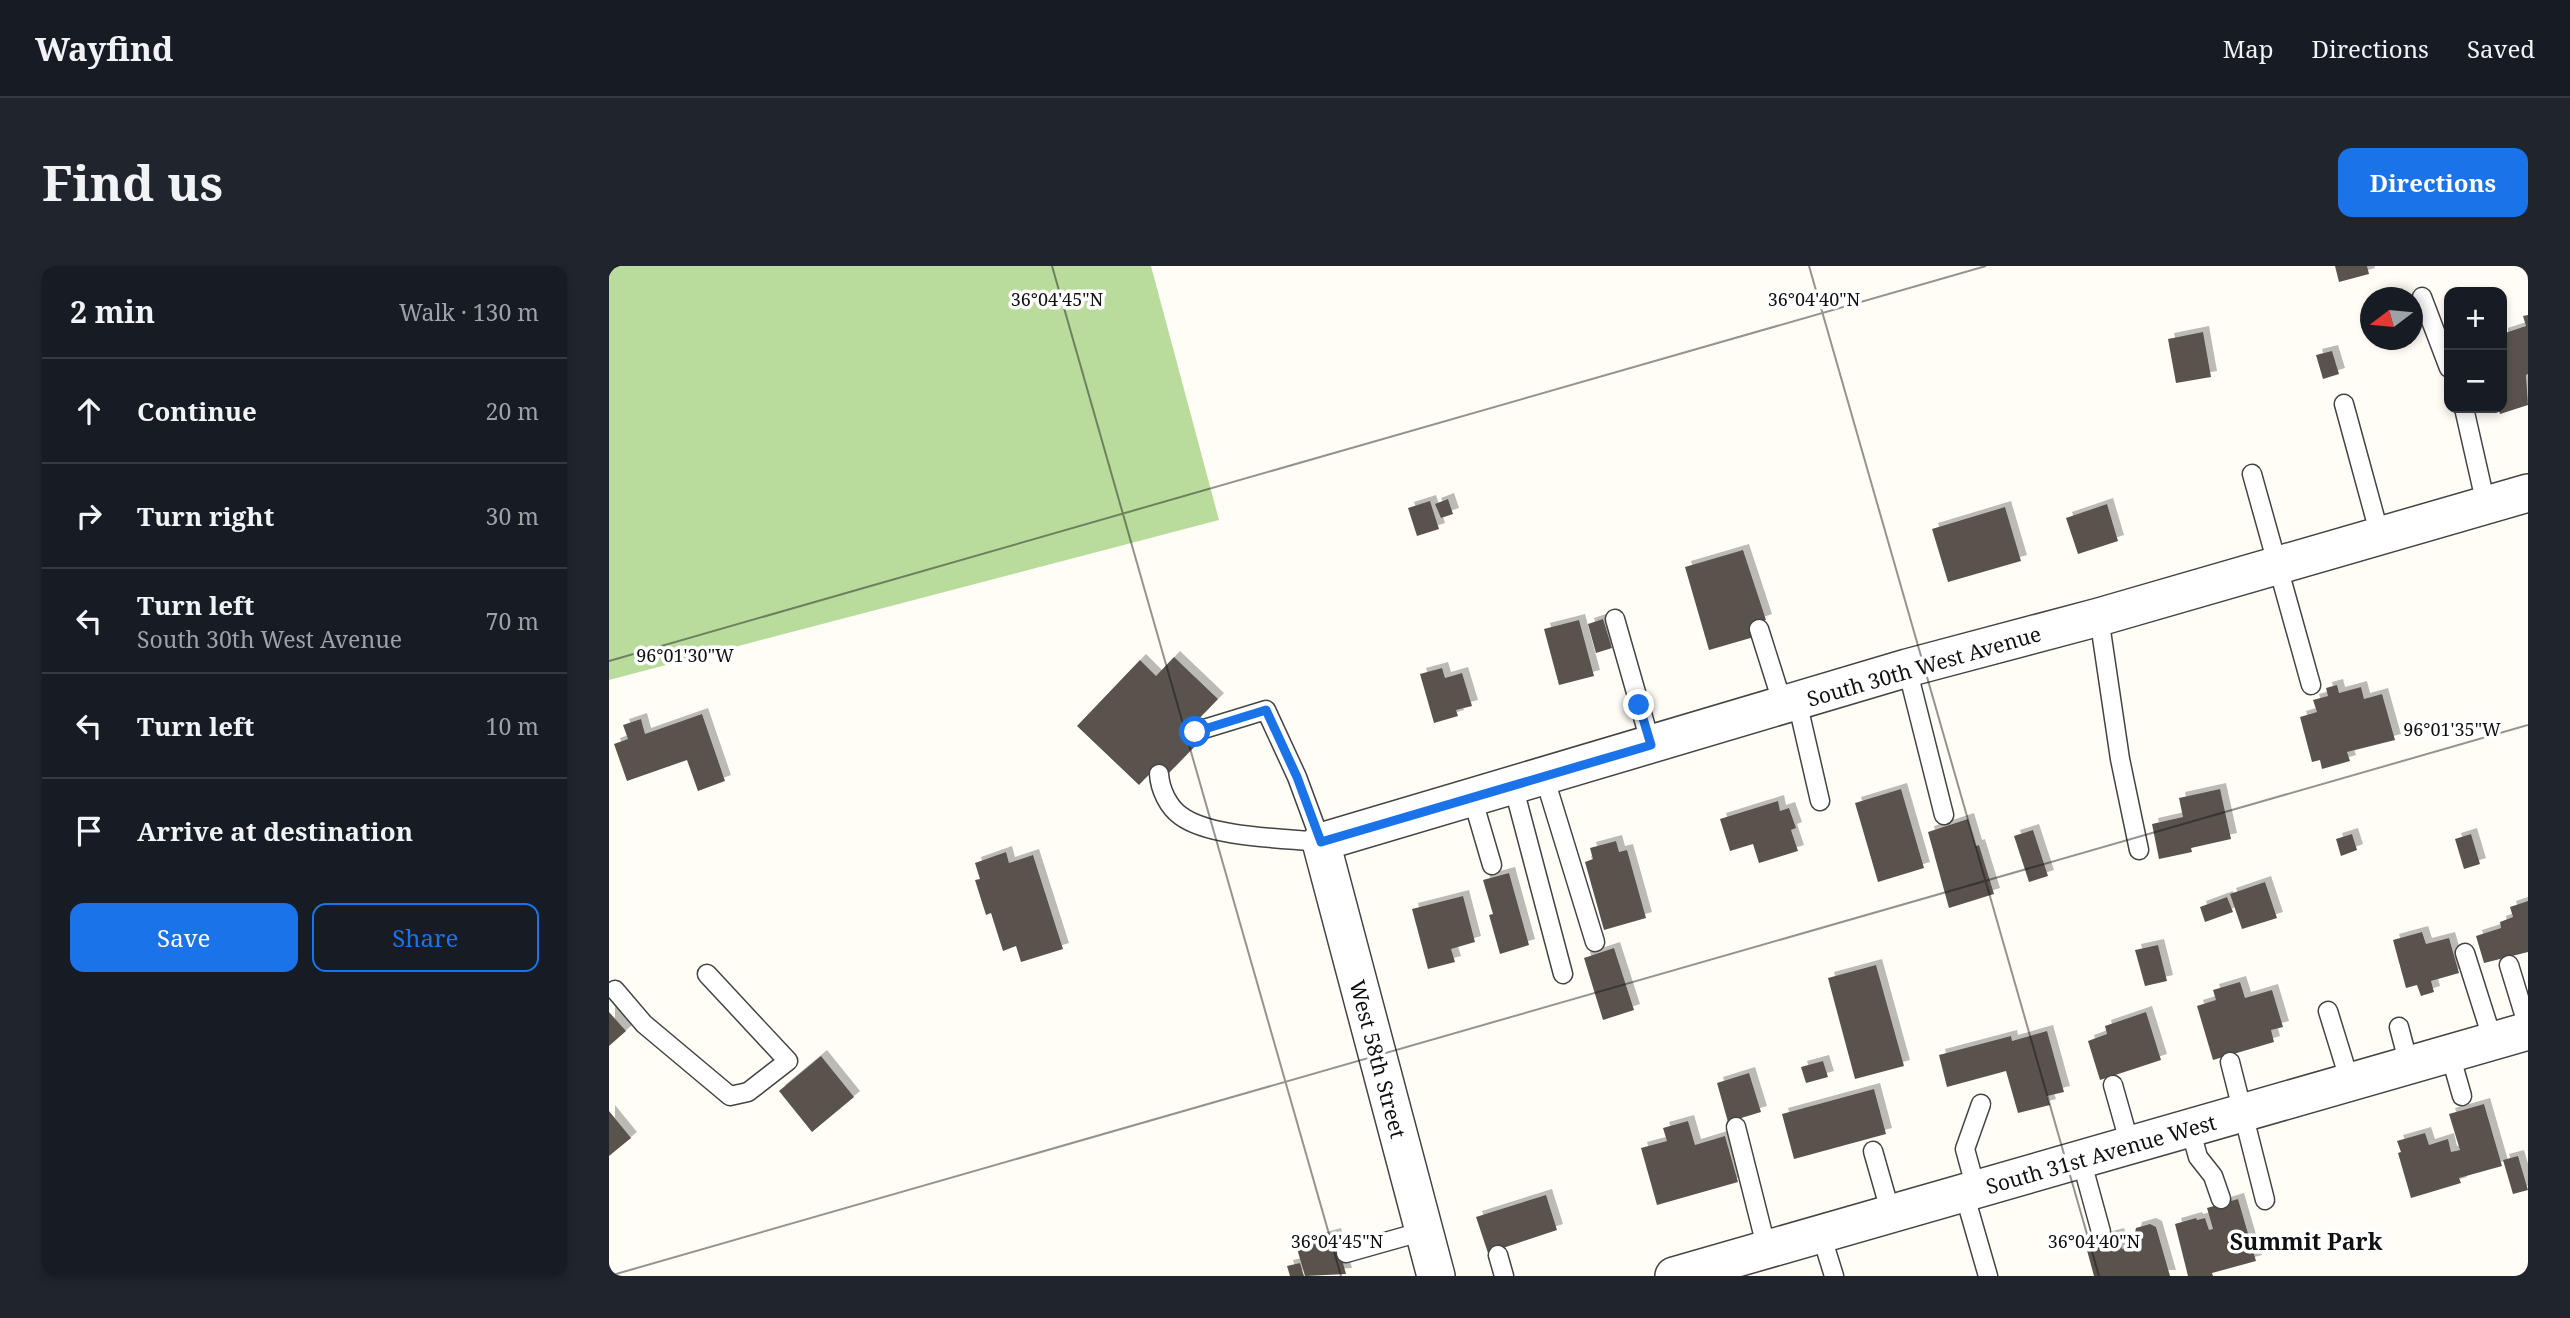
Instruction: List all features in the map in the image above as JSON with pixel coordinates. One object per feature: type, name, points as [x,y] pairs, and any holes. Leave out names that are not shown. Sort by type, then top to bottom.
[{"type":"street","name":"South 30th West Avenue","points":[[1321,842],[1907,668],[2099,617],[2528,493]]},
{"type":"street","name":"West 58th Street","points":[[1321,842],[1436,1276]]},
{"type":"street","name":"South 31st Avenue West","points":[[1697,1273],[1821,1234],[2450,1054],[2528,1029]]},
{"type":"lane","points":[[2423,300],[2444,355]]},
{"type":"lane","points":[[2344,404],[2380,536]]},
{"type":"lane","points":[[2466,413],[2486,505]]},
{"type":"lane","points":[[2252,474],[2311,685]]},
{"type":"lane","points":[[2099,617],[2120,759],[2139,850]]},
{"type":"lane","points":[[1615,619],[1651,745]]},
{"type":"lane","points":[[1759,629],[1790,703],[1819,801]]},
{"type":"lane","points":[[1907,668],[1944,815]]},
{"type":"lane","points":[[1159,774],[1160,789],[1180,816],[1214,831],[1321,842],[1297,777],[1266,710],[1195,732]]},
{"type":"lane","points":[[1528,781],[1595,942]]},
{"type":"lane","points":[[1528,781],[1563,974]]},
{"type":"lane","points":[[1472,797],[1492,865]]},
{"type":"lane","points":[[2465,953],[2493,1041]]},
{"type":"lane","points":[[2509,965],[2528,1029]]},
{"type":"lane","points":[[615,990],[644,1024],[730,1096],[748,1092],[788,1061],[707,974]]},
{"type":"lane","points":[[2328,1011],[2350,1082]]},
{"type":"lane","points":[[2399,1027],[2409,1065]]},
{"type":"lane","points":[[2450,1054],[2462,1096]]},
{"type":"lane","points":[[2230,1062],[2241,1114],[2266,1200]]},
{"type":"lane","points":[[2113,1085],[2130,1145]]},
{"type":"lane","points":[[1980,1104],[1965,1149],[1970,1191],[1988,1276]]},
{"type":"lane","points":[[1736,1126],[1767,1250]]},
{"type":"lane","points":[[2190,1128],[2198,1157],[2213,1176],[2221,1199]]},
{"type":"lane","points":[[1873,1151],[1892,1214]]},
{"type":"lane","points":[[2081,1159],[2101,1232]]},
{"type":"lane","points":[[1346,1253],[1424,1231]]},
{"type":"lane","points":[[1821,1234],[1834,1276]]},
{"type":"lane","points":[[1498,1255],[1504,1276]]},
{"type":"green space","points":[[609,266],[1151,266],[1219,520],[609,680]]},
{"type":"building","points":[[2335,266],[2367,266],[2369,274],[2339,282]]},
{"type":"building","points":[[2528,315],[2528,405],[2507,412],[2507,332],[2526,326],[2523,316]]},
{"type":"building","points":[[2203,332],[2211,377],[2176,383],[2168,339]]},
{"type":"building","points":[[2332,351],[2339,374],[2323,379],[2316,355]]},
{"type":"building","points":[[1448,499],[1453,514],[1441,518],[1435,504]]},
{"type":"building","points":[[1430,501],[1439,529],[1417,536],[1408,508]]},
{"type":"building","points":[[2107,504],[2118,541],[2078,554],[2066,518]]},
{"type":"building","points":[[2005,507],[2021,561],[1948,582],[1932,529]]},
{"type":"building","points":[[1743,550],[1766,620],[1751,625],[1754,637],[1709,650],[1685,567]]},
{"type":"building","points":[[1603,619],[1612,648],[1596,653],[1588,624]]},
{"type":"building","points":[[1579,620],[1594,676],[1559,685],[1544,629]]},
{"type":"building","points":[[1174,657],[1218,699],[1187,731],[1199,742],[1169,773],[1159,764],[1139,785],[1077,726],[1140,660],[1156,676]]},
{"type":"building","points":[[1442,668],[1445,678],[1462,673],[1472,706],[1456,710],[1458,716],[1434,723],[1420,674]]},
{"type":"building","points":[[2337,685],[2339,693],[2361,687],[2364,699],[2382,694],[2395,740],[2347,752],[2350,761],[2322,769],[2320,760],[2312,762],[2300,717],[2317,712],[2313,700],[2328,696],[2326,688]]},
{"type":"building","points":[[702,714],[725,781],[698,791],[687,760],[627,781],[614,744],[628,739],[623,725],[641,719],[645,734]]},
{"type":"building","points":[[1901,789],[1924,868],[1878,882],[1855,803]]},
{"type":"building","points":[[2220,789],[2231,839],[2159,859],[2152,824],[2183,817],[2179,798]]},
{"type":"building","points":[[1778,801],[1780,811],[1789,808],[1796,828],[1791,830],[1798,851],[1759,863],[1753,844],[1730,851],[1720,819]]},
{"type":"building","points":[[1968,819],[1994,894],[1949,908],[1928,832]]},
{"type":"building","points":[[2033,830],[2048,876],[2029,882],[2014,836]]},
{"type":"building","points":[[2352,834],[2357,850],[2341,856],[2336,839]]},
{"type":"building","points":[[2471,834],[2480,864],[2464,869],[2455,839]]},
{"type":"building","points":[[1616,841],[1619,852],[1627,850],[1646,918],[1604,930],[1585,862],[1593,859],[1590,848]]},
{"type":"building","points":[[1006,852],[1009,863],[1033,855],[1063,949],[1021,962],[1016,946],[1003,951],[991,913],[986,915],[975,880],[980,879],[975,863]]},
{"type":"building","points":[[1509,873],[1529,945],[1500,954],[1489,915],[1493,914],[1483,880]]},
{"type":"building","points":[[2265,882],[2277,918],[2242,929],[2230,894]]},
{"type":"building","points":[[1463,896],[1475,942],[1451,949],[1455,962],[1428,969],[1412,909]]},
{"type":"building","points":[[2227,897],[2233,912],[2205,922],[2200,907]]},
{"type":"building","points":[[2528,901],[2528,952],[2484,963],[2476,936],[2501,928],[2500,922],[2513,917],[2510,907]]},
{"type":"building","points":[[2422,932],[2426,944],[2449,938],[2459,973],[2431,981],[2434,992],[2421,996],[2417,985],[2406,988],[2393,940]]},
{"type":"building","points":[[2158,945],[2167,981],[2145,986],[2135,950]]},
{"type":"building","points":[[1614,948],[1634,1010],[1603,1020],[1584,958]]},
{"type":"building","points":[[1876,965],[1904,1066],[1855,1079],[1828,978]]},
{"type":"building","points":[[2240,982],[2245,998],[2272,990],[2283,1027],[2271,1030],[2274,1042],[2213,1060],[2197,1006],[2216,1000],[2213,990]]},
{"type":"building","points":[[609,1012],[626,1031],[609,1046]]},
{"type":"building","points":[[2146,1012],[2161,1060],[2100,1080],[2088,1041],[2107,1034],[2105,1026]]},
{"type":"building","points":[[2047,1031],[2064,1092],[2047,1096],[2050,1105],[2018,1113],[2006,1071],[1947,1087],[1939,1055],[2011,1036],[2012,1041]]},
{"type":"building","points":[[821,1056],[854,1097],[812,1132],[779,1091]]},
{"type":"building","points":[[1823,1061],[1828,1077],[1806,1083],[1801,1067]]},
{"type":"building","points":[[1749,1073],[1761,1112],[1728,1122],[1717,1083]]},
{"type":"building","points":[[1874,1089],[1886,1134],[1794,1159],[1782,1114]]},
{"type":"building","points":[[2484,1104],[2502,1166],[2459,1178],[2461,1183],[2411,1198],[2397,1141],[2425,1133],[2429,1145],[2448,1139],[2451,1152],[2460,1150],[2449,1114]]},
{"type":"building","points":[[609,1111],[631,1138],[609,1156]]},
{"type":"building","points":[[1688,1121],[1695,1145],[1725,1136],[1738,1182],[1657,1205],[1641,1148],[1667,1141],[1663,1128]]},
{"type":"building","points":[[2518,1156],[2528,1190],[2513,1194],[2503,1160]]},
{"type":"building","points":[[1546,1195],[1557,1230],[1488,1253],[1476,1217]]},
{"type":"building","points":[[2238,1199],[2256,1261],[2212,1273],[2213,1276],[2188,1276],[2175,1224],[2205,1218],[2209,1230],[2213,1229],[2207,1208]]},
{"type":"building","points":[[2150,1224],[2156,1227],[2170,1276],[2094,1276],[2085,1243],[2118,1234],[2122,1249],[2128,1247],[2126,1240],[2134,1237],[2136,1228]]},
{"type":"building","points":[[1335,1234],[1346,1274],[1305,1276],[1296,1245]]},
{"type":"building","points":[[1300,1263],[1304,1276],[1290,1276],[1287,1266]]},
{"type":"district","name":"Summit Park","points":[[2306,1241]]},
{"type":"route","points":[[1195,732],[1266,710],[1297,777],[1321,842],[1651,745],[1639,705]]}]
